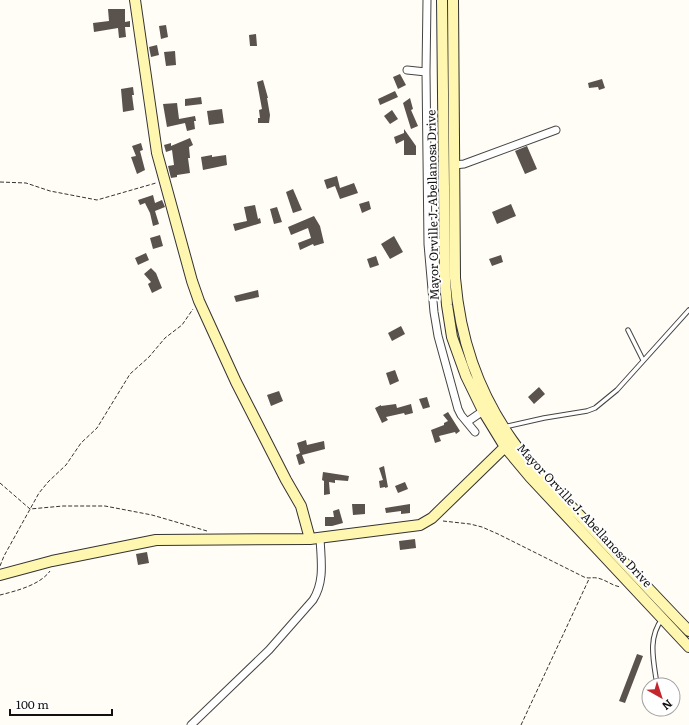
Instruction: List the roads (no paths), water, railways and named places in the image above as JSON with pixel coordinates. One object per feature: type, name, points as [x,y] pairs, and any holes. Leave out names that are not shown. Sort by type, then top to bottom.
[{"type":"main road","points":[[135,0],[157,153],[192,281],[199,301],[236,382],[286,480],[301,506],[315,539]]},
{"type":"main road","name":"Mayor Orville J. Abellanosa Drive","points":[[442,0],[445,281],[452,338],[466,376],[482,411],[508,444],[530,477],[634,587],[666,614]]},
{"type":"main road","name":"Mayor Orville J. Abellanosa Drive","points":[[453,0],[455,278],[457,305],[463,334],[475,372],[490,406],[504,427],[508,444],[537,470],[685,635],[689,647]]},
{"type":"main road","points":[[0,575],[52,561],[156,540],[315,539],[420,525],[432,518],[508,444]]},
{"type":"street","points":[[427,0],[426,72],[428,244],[434,312],[438,336],[458,409],[466,422],[476,432]]},
{"type":"street","points":[[406,70],[426,72]]},
{"type":"street","points":[[454,165],[464,164],[556,130]]},
{"type":"street","points":[[428,244],[444,242]]},
{"type":"street","points":[[466,422],[482,411]]},
{"type":"street","points":[[191,725],[264,655],[313,600],[318,592],[322,579],[315,539]]},
{"type":"lane","points":[[504,427],[544,418],[587,411],[595,408],[606,401],[617,390],[689,310]]},
{"type":"lane","points":[[628,330],[643,360]]},
{"type":"lane","points":[[656,677],[652,650],[653,637],[656,627],[666,614]]}]
